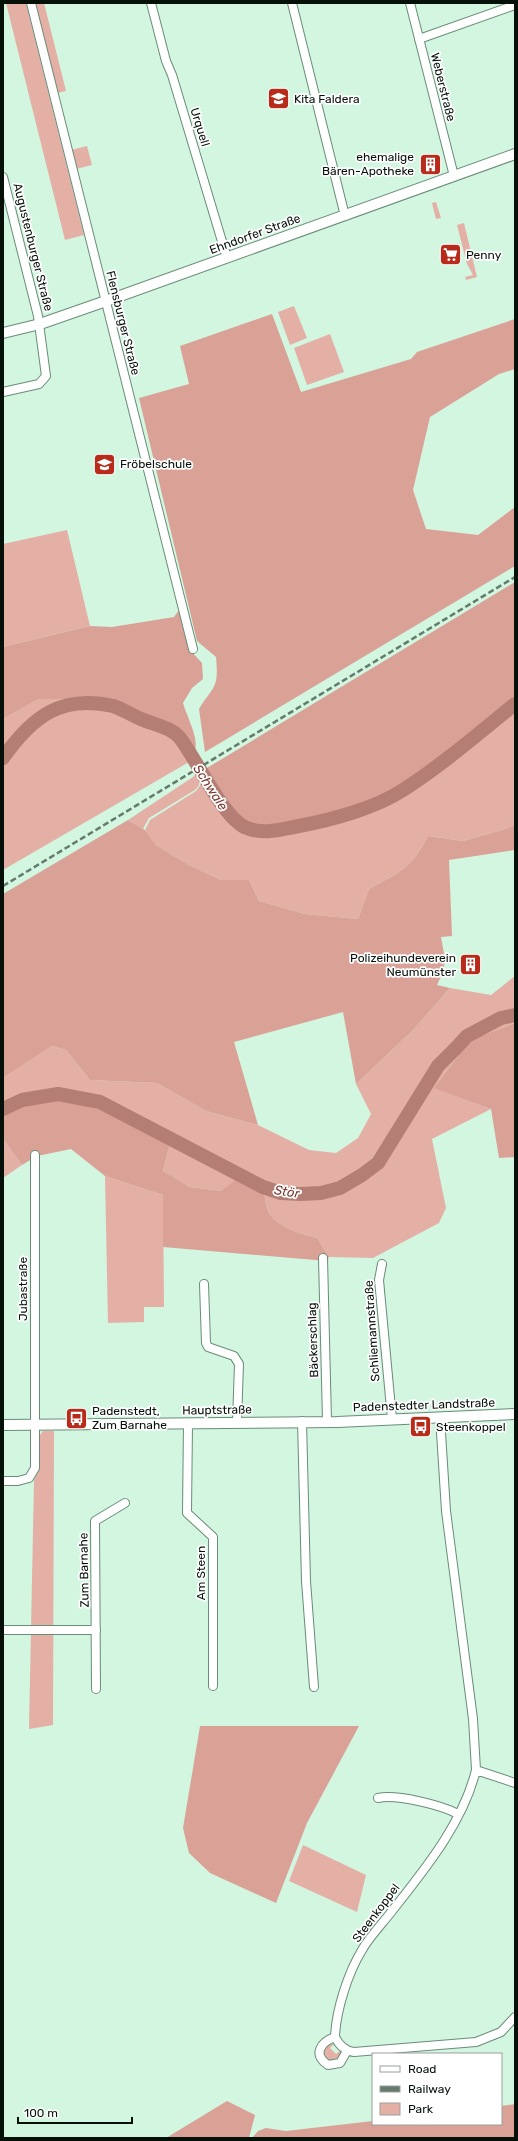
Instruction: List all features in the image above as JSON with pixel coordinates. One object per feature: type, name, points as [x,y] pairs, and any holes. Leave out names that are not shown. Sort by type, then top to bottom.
[{"type":"street","name":"Flensburger Straße","points":[[31,3],[193,649]]},
{"type":"street","name":"Urquell","points":[[151,3],[166,61],[172,75],[227,258]]},
{"type":"street","points":[[292,3],[345,216]]},
{"type":"street","name":"Weberstraße","points":[[410,3],[454,176]]},
{"type":"street","points":[[419,39],[515,5]]},
{"type":"street","name":"Ehndorfer Straße","points":[[3,332],[40,324],[515,154]]},
{"type":"street","name":"Augustenburger Straße","points":[[3,177],[40,324],[46,376],[39,384],[3,392]]},
{"type":"street","name":"Jubastraße","points":[[35,1155],[36,1424]]},
{"type":"street","name":"Bäckerschlag","points":[[323,1258],[331,1421]]},
{"type":"street","name":"Schliemannstraße","points":[[382,1264],[379,1280],[392,1419]]},
{"type":"street","points":[[204,1284],[206,1343],[208,1347],[234,1356],[239,1364],[237,1422]]},
{"type":"street","name":"Padenstedter Landstraße","points":[[331,1421],[515,1414]]},
{"type":"street","name":"Steenkoppel","points":[[335,2037],[348,1981],[362,1949],[438,1850],[458,1814],[473,1781],[476,1770],[472,1712],[446,1511],[440,1417]]},
{"type":"street","name":"Hauptstraße","points":[[3,1425],[331,1421]]},
{"type":"street","points":[[302,1422],[306,1582],[314,1687]]},
{"type":"street","name":"Am Steen","points":[[188,1423],[187,1513],[213,1537],[213,1686]]},
{"type":"street","points":[[3,1480],[24,1480],[29,1478],[33,1473],[35,1468],[36,1424]]},
{"type":"street","name":"Zum Barnahe","points":[[96,1690],[95,1521],[125,1503]]},
{"type":"street","points":[[3,1630],[96,1630]]},
{"type":"street","points":[[476,1770],[515,1784]]},
{"type":"street","points":[[378,1798],[392,1797],[446,1808],[458,1814]]},
{"type":"street","points":[[347,2051],[340,2063],[328,2065],[322,2061],[319,2056],[319,2049],[322,2044],[335,2037],[347,2051],[476,2042],[501,2032],[515,2018]]},
{"type":"green space","points":[[6,3],[26,3],[84,235],[65,240]]},
{"type":"green space","points":[[35,3],[44,3],[66,91],[57,93]]},
{"type":"green space","points":[[87,146],[92,165],[76,169],[71,150]]},
{"type":"green space","points":[[436,202],[441,218],[436,219],[432,203]]},
{"type":"green space","points":[[464,223],[477,277],[466,280],[465,277],[473,275],[467,264],[457,225]]},
{"type":"green space","points":[[294,306],[307,338],[290,345],[278,312]]},
{"type":"green space","points":[[330,334],[344,372],[307,385],[294,348]]},
{"type":"green space","points":[[67,530],[90,626],[3,647],[3,544]]},
{"type":"green space","points":[[39,699],[81,699],[144,725],[175,740],[189,762],[3,870],[3,719]]},
{"type":"green space","points":[[515,702],[515,825],[463,841],[428,836],[410,863],[397,873],[369,889],[358,919],[305,914],[259,901],[249,880],[221,880],[189,865],[156,845],[145,830],[150,820],[196,791],[206,777],[228,814],[246,828],[268,832],[307,824],[366,808],[402,791]]},
{"type":"green space","points":[[199,773],[199,785],[195,790],[149,818],[143,829],[128,820]]},
{"type":"green space","points":[[515,976],[515,1023],[470,1040],[435,1087],[491,1109],[432,1139],[446,1208],[439,1223],[373,1258],[329,1257],[317,1238],[283,1226],[272,1217],[268,1211],[265,1201],[263,1182],[221,1191],[190,1187],[163,1171],[172,1136],[100,1099],[14,1099],[3,1106],[3,1078],[52,1046],[66,1050],[90,1080],[157,1083],[206,1111],[258,1125],[309,1150],[336,1153],[358,1138],[371,1114],[356,1084],[413,1030],[450,988],[491,995]]},
{"type":"green space","points":[[3,1139],[22,1165],[3,1178]]},
{"type":"green space","points":[[105,1176],[163,1195],[164,1307],[144,1307],[144,1322],[108,1323]]},
{"type":"green space","points":[[43,1431],[54,1431],[53,1725],[29,1729],[34,1480],[38,1472],[39,1436]]},
{"type":"green space","points":[[303,1845],[366,1875],[357,1912],[289,1881]]},
{"type":"green space","points":[[328,2044],[334,2044],[330,2048],[336,2054],[341,2050],[340,2057],[336,2061],[327,2061],[322,2051]]},
{"type":"shaded area","points":[[272,314],[301,392],[411,359],[417,352],[515,319],[515,369],[499,374],[430,417],[413,490],[426,529],[478,535],[515,507],[515,566],[205,752],[199,709],[212,690],[216,681],[216,657],[197,641],[139,398],[189,384],[180,346]]},
{"type":"shaded area","points":[[515,582],[515,704],[402,791],[366,808],[307,824],[268,832],[246,828],[228,814],[202,771]]},
{"type":"shaded area","points":[[179,610],[189,649],[202,663],[203,679],[192,688],[183,703],[194,734],[196,746],[195,751],[174,728],[114,703],[80,699],[39,699],[3,719],[3,647],[90,626],[112,627],[174,617]]},
{"type":"shaded area","points":[[128,820],[145,830],[156,845],[189,865],[221,880],[249,880],[259,901],[305,914],[358,919],[369,889],[397,873],[410,863],[428,836],[463,841],[515,825],[515,850],[449,860],[452,936],[441,937],[445,961],[443,971],[437,985],[450,988],[413,1030],[356,1084],[343,1012],[234,1042],[258,1125],[206,1111],[157,1083],[90,1080],[66,1050],[52,1046],[3,1078],[3,894]]},
{"type":"shaded area","points":[[515,1023],[515,1157],[499,1158],[491,1109],[434,1088],[470,1040]]},
{"type":"shaded area","points":[[41,1092],[70,1092],[100,1099],[172,1136],[163,1171],[190,1187],[221,1191],[245,1173],[263,1182],[267,1208],[272,1217],[283,1226],[317,1238],[329,1257],[327,1261],[163,1247],[163,1195],[105,1176],[71,1149],[37,1156],[22,1165],[3,1139],[3,1106],[14,1099]]},
{"type":"shaded area","points":[[200,1726],[359,1726],[307,1823],[276,1903],[210,1873],[189,1853],[183,1828]]},
{"type":"shaded area","points":[[227,2101],[255,2115],[249,2138],[166,2138]]},
{"type":"shaded area","points":[[515,2104],[515,2138],[252,2138],[258,2131],[266,2128],[286,2131],[372,2121],[372,2125],[502,2125],[502,2106]]},
{"type":"waterway","name":"Schwale","points":[[3,758],[25,731],[49,712],[63,706],[78,703],[95,703],[113,706],[176,734],[187,748],[211,788],[229,814],[238,823],[247,828],[260,831],[273,831],[339,817],[367,808],[392,796],[418,780],[515,704]]},
{"type":"waterway","name":"Stör","points":[[3,1109],[22,1100],[58,1094],[100,1102],[263,1187],[281,1193],[321,1193],[340,1188],[362,1175],[378,1163],[438,1066],[467,1036],[501,1018],[515,1015]]},
{"type":"railway","points":[[3,886],[515,577]]},
{"type":"place","name":"Kita Faldera","points":[[278,99]]},
{"type":"place","name":"ehemalige Bären-Apotheke","points":[[430,164]]},
{"type":"place","name":"Penny","points":[[450,255]]},
{"type":"place","name":"Fröbelschule","points":[[104,464]]},
{"type":"place","name":"Polizeihundeverein Neumünster","points":[[471,965]]},
{"type":"place","name":"Padenstedt, Zum Barnahe","points":[[77,1418]]},
{"type":"place","name":"Steenkoppel","points":[[421,1427]]}]
